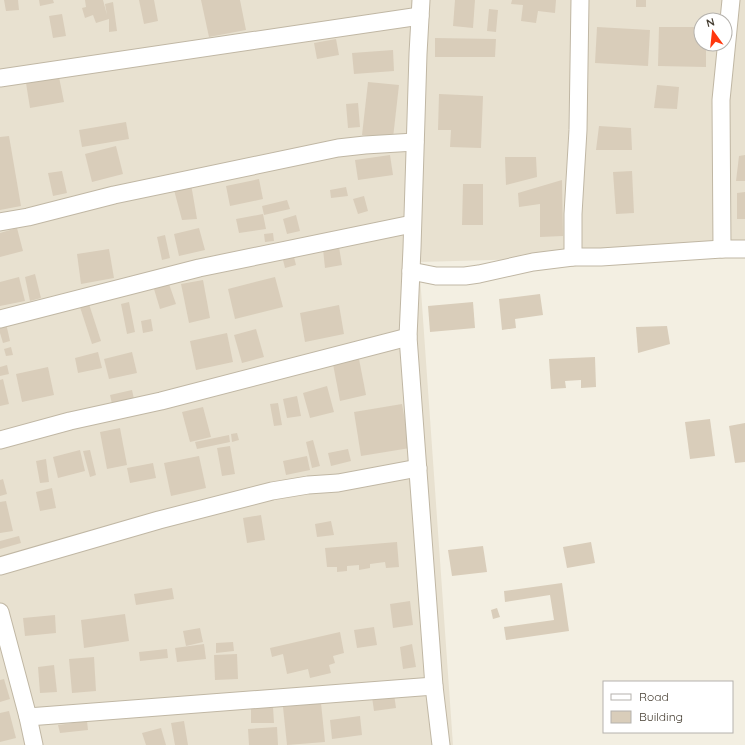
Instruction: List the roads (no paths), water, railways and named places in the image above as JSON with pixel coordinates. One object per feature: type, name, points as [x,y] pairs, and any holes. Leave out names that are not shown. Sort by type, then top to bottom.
[{"type":"street","points":[[573,257],[573,214],[578,130],[580,0]]},
{"type":"street","points":[[722,249],[721,100],[731,0]]},
{"type":"street","points":[[0,78],[420,8],[408,337],[434,686],[441,745]]},
{"type":"street","points":[[0,222],[28,217],[114,195],[338,148],[415,142]]},
{"type":"street","points":[[0,319],[199,268],[412,224]]},
{"type":"street","points":[[411,271],[436,276],[465,276],[533,262],[573,257],[601,257],[722,249],[745,249]]},
{"type":"street","points":[[0,440],[70,421],[161,401],[408,337]]},
{"type":"street","points":[[0,566],[159,520],[272,491],[308,485],[338,483],[418,468]]},
{"type":"street","points":[[0,612],[34,745]]},
{"type":"street","points":[[28,717],[434,686]]}]
